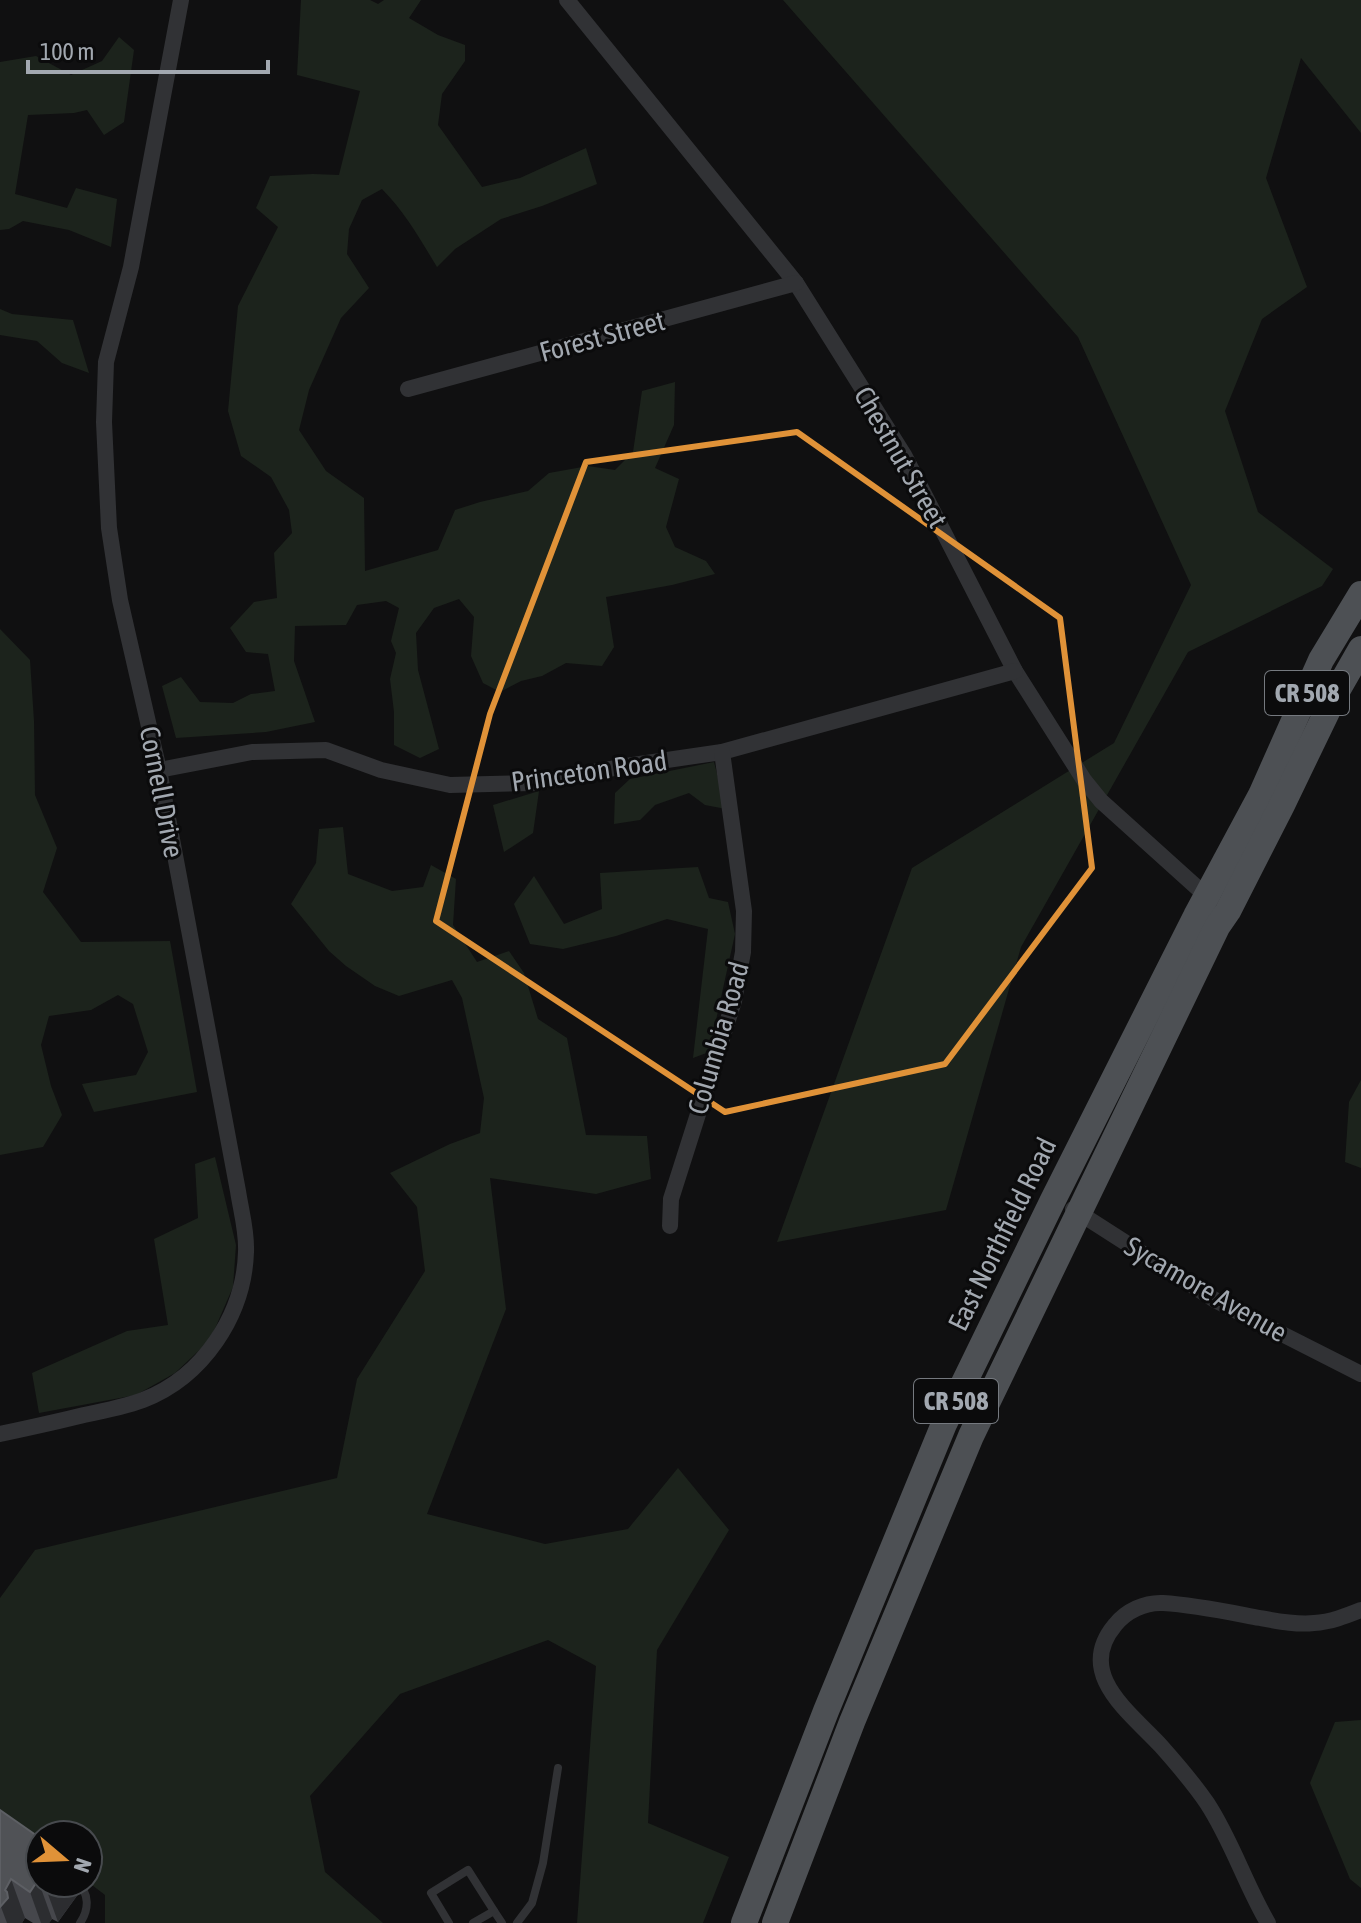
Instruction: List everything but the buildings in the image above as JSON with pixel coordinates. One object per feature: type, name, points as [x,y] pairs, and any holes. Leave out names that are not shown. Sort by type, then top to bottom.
[{"type":"main road","name":"East Northfield Road","points":[[775,1923],[852,1722],[971,1436],[1217,927],[1218,904],[1261,795],[1321,660],[1361,594]]},
{"type":"main road","name":"East Northfield Road","points":[[744,1923],[850,1652],[944,1424],[1196,916],[1218,904],[1282,805],[1337,691],[1361,649]]},
{"type":"main road","points":[[944,1424],[971,1436]]},
{"type":"main road","points":[[850,1652],[879,1659]]},
{"type":"main road","points":[[760,1880],[788,1891]]},
{"type":"street","name":"Cornell Drive","points":[[0,1434],[122,1406],[161,1391],[189,1372],[212,1347],[230,1318],[242,1285],[245,1234],[159,770],[120,600],[110,538],[104,422],[106,362],[131,267],[181,0]]},
{"type":"street","name":"Chestnut Street","points":[[567,0],[796,283],[904,455],[1015,671],[1084,780],[1101,801],[1218,904]]},
{"type":"street","name":"Forest Street","points":[[408,389],[796,283]]},
{"type":"street","name":"Princeton Road","points":[[159,770],[252,752],[326,750],[381,770],[450,785],[533,783],[722,752],[1015,671]]},
{"type":"street","name":"Columbia Road","points":[[670,1226],[671,1199],[734,1001],[743,952],[744,911],[722,752]]},
{"type":"street","name":"Sycamore Avenue","points":[[1053,1200],[1079,1212],[1215,1300],[1361,1374]]},
{"type":"street","points":[[1268,1923],[1207,1802],[1108,1688],[1102,1664],[1105,1640],[1119,1620],[1139,1607],[1151,1604],[1206,1608],[1313,1624],[1340,1619],[1361,1610]]},
{"type":"lane","points":[[517,1923],[532,1903],[543,1863],[558,1768]]},
{"type":"lane","points":[[449,1923],[431,1893],[468,1870],[502,1923]]},
{"type":"lane","points":[[80,1923],[84,1919],[87,1899]]},
{"type":"lane","points":[[473,1923],[494,1911]]},
{"type":"highlighted area","points":[[797,432],[1060,618],[1092,868],[945,1064],[725,1112],[436,921],[490,714],[586,462]]},
{"type":"shaded area","points":[[301,0],[370,0],[378,4],[384,0],[421,0],[409,18],[438,35],[465,45],[465,61],[442,94],[438,125],[482,187],[520,178],[586,148],[597,184],[501,219],[455,249],[437,267],[405,216],[382,189],[362,200],[349,229],[347,254],[369,288],[341,318],[309,390],[299,430],[326,471],[364,498],[365,571],[438,550],[455,510],[528,491],[549,473],[588,466],[615,470],[633,452],[642,391],[675,382],[674,425],[655,468],[679,479],[666,527],[675,547],[706,561],[715,574],[606,597],[614,647],[602,666],[566,663],[500,692],[483,683],[471,656],[474,617],[459,599],[434,608],[416,633],[418,670],[439,749],[420,758],[394,745],[390,679],[396,653],[391,641],[399,608],[386,601],[357,605],[346,625],[295,626],[294,661],[315,722],[266,732],[176,738],[162,686],[181,677],[200,702],[233,703],[251,694],[275,691],[268,654],[246,652],[230,628],[254,602],[277,598],[274,553],[292,533],[289,510],[271,477],[241,456],[228,411],[238,306],[278,227],[256,208],[270,176],[339,175],[360,91],[297,75]]},
{"type":"shaded area","points":[[783,0],[1361,0],[1361,133],[1301,58],[1266,178],[1307,287],[1262,319],[1225,411],[1258,512],[1333,569],[1322,586],[1188,652],[1021,947],[946,1210],[777,1242],[912,868],[1114,743],[1191,585],[1078,337]]},
{"type":"shaded area","points":[[119,37],[134,50],[124,122],[104,135],[87,110],[28,115],[15,194],[67,208],[76,188],[117,199],[111,247],[69,230],[23,221],[0,230],[0,62],[36,56],[71,75],[102,61]]},
{"type":"shaded area","points":[[0,309],[12,314],[73,320],[89,373],[62,363],[37,341],[0,335]]},
{"type":"shaded area","points":[[0,629],[30,660],[35,795],[57,848],[43,892],[81,942],[170,941],[197,1092],[94,1112],[82,1084],[136,1075],[148,1052],[133,1004],[118,995],[91,1010],[49,1016],[41,1045],[62,1115],[43,1147],[0,1155]]},
{"type":"shaded area","points":[[714,762],[726,809],[705,805],[689,793],[655,805],[640,820],[614,824],[615,793],[630,779]]},
{"type":"shaded area","points":[[539,791],[533,833],[504,852],[493,805]]},
{"type":"shaded area","points":[[343,827],[348,874],[392,891],[423,887],[431,865],[456,879],[453,925],[477,962],[509,951],[524,973],[538,1019],[567,1038],[586,1135],[647,1136],[651,1179],[596,1194],[490,1178],[506,1309],[427,1514],[545,1544],[628,1529],[678,1468],[729,1530],[657,1650],[648,1823],[729,1857],[703,1923],[577,1923],[596,1666],[548,1640],[400,1694],[310,1796],[325,1872],[383,1923],[105,1923],[104,1819],[24,1819],[24,1835],[0,1817],[0,1598],[35,1550],[337,1478],[357,1379],[425,1271],[417,1207],[390,1173],[480,1133],[484,1098],[462,998],[452,980],[399,996],[375,986],[329,951],[291,904],[316,863],[319,829]]},
{"type":"shaded area","points":[[698,867],[709,898],[728,902],[735,934],[709,1052],[693,1058],[708,929],[667,919],[563,949],[530,944],[514,904],[534,876],[564,924],[602,909],[600,873]]},
{"type":"shaded area","points":[[1361,1080],[1361,1168],[1345,1162],[1349,1102]]},
{"type":"shaded area","points":[[215,1157],[236,1245],[233,1287],[210,1340],[175,1373],[136,1395],[39,1413],[32,1373],[127,1331],[168,1325],[154,1239],[198,1218],[195,1164]]},
{"type":"shaded area","points":[[1361,1720],[1361,1888],[1350,1879],[1310,1783],[1335,1722]]}]
